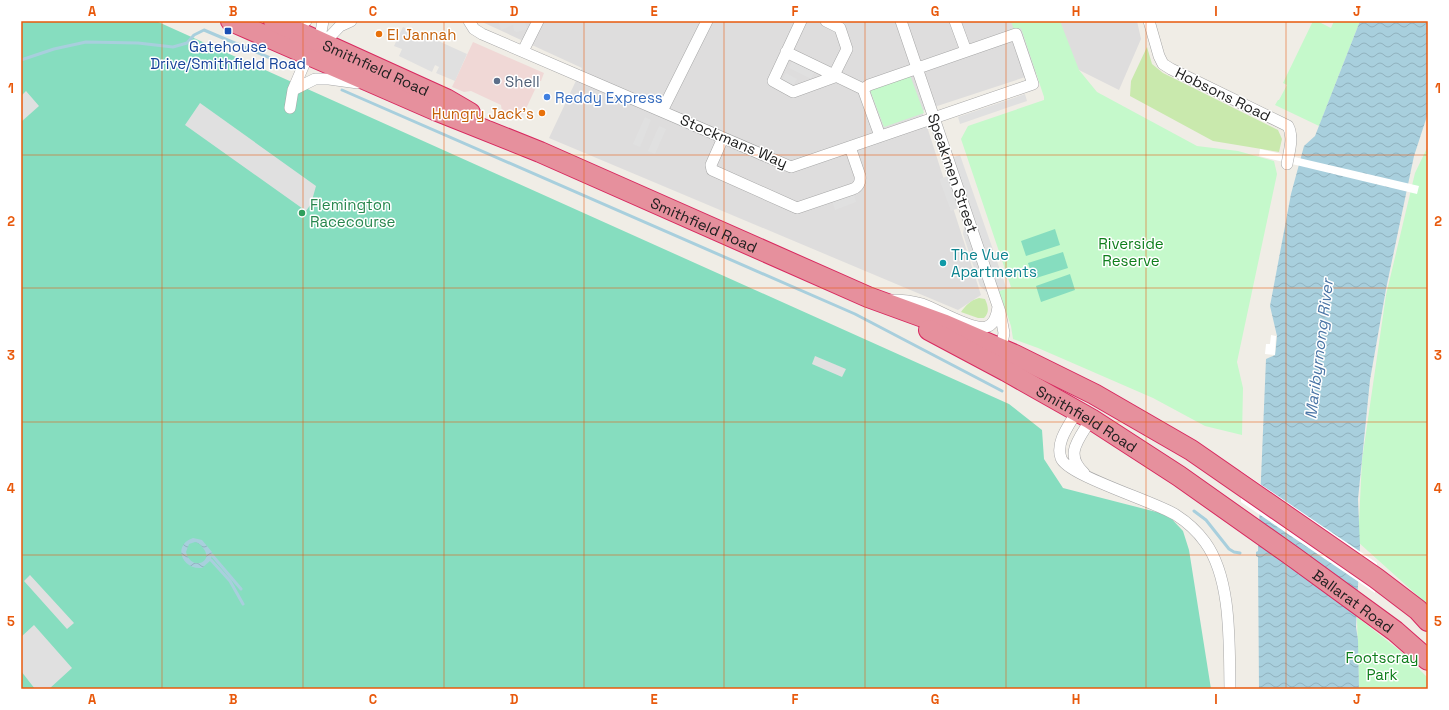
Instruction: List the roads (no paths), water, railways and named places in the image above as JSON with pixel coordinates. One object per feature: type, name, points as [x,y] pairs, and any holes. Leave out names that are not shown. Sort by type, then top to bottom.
[{"type":"highway","name":"Smithfield Road","points":[[231,21],[316,49],[446,100],[514,139],[540,152]]},
{"type":"highway","name":"Smithfield Road","points":[[279,23],[316,49],[331,65],[435,110],[540,152],[870,298],[998,357],[1094,394],[1191,450],[1307,530]]},
{"type":"highway","name":"Smithfield Road","points":[[998,357],[1084,415],[1179,476],[1295,558]]},
{"type":"highway","points":[[1084,415],[1094,394]]},
{"type":"highway","name":"Ballarat Road","points":[[1307,530],[1376,578],[1418,610],[1428,621]]},
{"type":"highway","name":"Ballarat Road","points":[[1295,558],[1375,616],[1428,660]]},
{"type":"street","points":[[279,23],[306,21]]},
{"type":"street","points":[[290,108],[293,90],[316,49],[322,32],[323,21]]},
{"type":"street","points":[[316,49],[340,26],[351,21]]},
{"type":"street","name":"Stockmans Way","points":[[468,21],[474,29],[480,33],[791,167],[1033,84],[1016,34],[966,51]]},
{"type":"street","points":[[523,51],[538,21]]},
{"type":"street","points":[[662,111],[707,21]]},
{"type":"street","points":[[801,21],[773,81],[793,92],[835,76],[847,49],[840,28],[826,21]]},
{"type":"street","name":"Speakmen Street","points":[[902,21],[1002,319],[1004,333],[998,357]]},
{"type":"street","points":[[863,89],[869,85],[966,51],[955,21]]},
{"type":"street","name":"Hobsons Road","points":[[1149,21],[1158,56],[1163,64],[1171,70],[1288,126],[1291,131],[1291,138],[1287,164]]},
{"type":"street","points":[[786,52],[863,89],[880,136]]},
{"type":"street","points":[[293,90],[313,80],[320,79],[378,86]]},
{"type":"street","points":[[723,138],[711,165],[712,171],[797,208],[853,189],[857,186],[860,181],[860,176],[850,147]]},
{"type":"street","points":[[870,298],[912,301],[980,328],[987,327],[993,322],[998,306]]},
{"type":"street","points":[[1084,415],[1073,457],[1076,464],[1082,471],[1096,480]]},
{"type":"street","points":[[1084,415],[1060,443],[1060,457],[1064,463],[1067,466],[1096,480],[1164,508],[1176,515],[1195,530],[1210,550],[1218,567],[1226,604],[1230,689]]},
{"type":"water","name":"Maribyrnong River","points":[[1360,21],[1428,21],[1428,113],[1414,156],[1386,289],[1370,380],[1358,499],[1360,546],[1356,627],[1358,640],[1359,689],[1259,689],[1258,557],[1256,556],[1256,552],[1258,551],[1266,359],[1275,355],[1277,336],[1270,306],[1291,194],[1304,146],[1315,136]]},
{"type":"water","points":[[193,538],[202,540],[212,552],[211,560],[202,568],[195,568],[189,565],[182,556],[181,551],[187,541]],"holes":[[[195,542],[199,544],[206,553],[206,557],[201,563],[192,562],[186,552],[189,544]]]},
{"type":"waterway","points":[[21,60],[54,49],[86,42],[138,43],[173,47],[187,43],[194,35],[204,30],[282,63]]},
{"type":"waterway","points":[[342,90],[855,314],[1002,391]]},
{"type":"waterway","points":[[1194,511],[1206,520],[1229,549],[1240,553]]},
{"type":"waterway","points":[[212,555],[241,589]]},
{"type":"waterway","points":[[211,560],[230,581],[243,604]]},
{"type":"place","name":"Gatehouse Drive/Smithfield Road","points":[[228,31]]},
{"type":"place","name":"El Jannah","points":[[379,34]]},
{"type":"place","name":"Shell","points":[[497,81]]},
{"type":"place","name":"Reddy Express","points":[[547,97]]},
{"type":"place","name":"Hungry Jack's","points":[[542,113]]},
{"type":"place","name":"Flemington Racecourse","points":[[302,213]]},
{"type":"place","name":"The Vue Apartments","points":[[943,263]]},
{"type":"park label","name":"Riverside Reserve","points":[[1131,252]]},
{"type":"park label","name":"Footscray Park","points":[[1382,666]]}]
